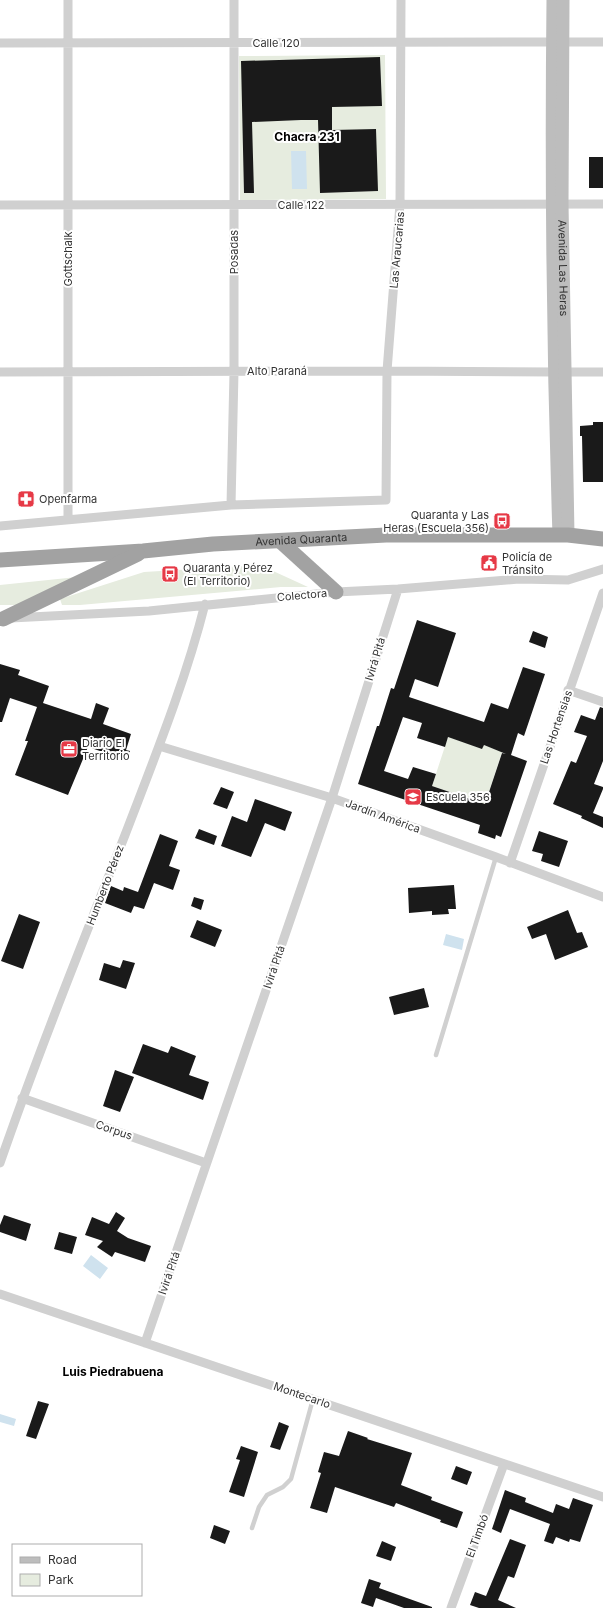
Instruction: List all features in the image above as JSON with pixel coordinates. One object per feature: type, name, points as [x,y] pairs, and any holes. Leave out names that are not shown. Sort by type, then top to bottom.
[{"type":"highway","name":"Avenida Quaranta","points":[[0,560],[143,551],[213,544],[386,535],[563,535],[603,538]]},
{"type":"highway","points":[[280,541],[336,592]]},
{"type":"highway","points":[[2,619],[143,551]]},
{"type":"main road","name":"Avenida Las Heras","points":[[553,0],[558,42]]},
{"type":"main road","name":"Avenida Las Heras","points":[[563,0],[558,42],[557,204],[563,535]]},
{"type":"street","name":"Gottschalk","points":[[68,0],[68,519]]},
{"type":"street","name":"Posadas","points":[[231,504],[234,372],[234,0]]},
{"type":"street","name":"Las Araucarias","points":[[231,504],[386,500],[387,371],[400,204],[400,0]]},
{"type":"street","name":"Calle 120","points":[[0,43],[603,42]]},
{"type":"street","name":"Calle 122","points":[[0,205],[603,204]]},
{"type":"street","name":"Alto Paraná","points":[[0,372],[603,372]]},
{"type":"street","points":[[0,526],[231,504]]},
{"type":"street","name":"Colectora","points":[[2,619],[149,611],[205,604],[336,592],[398,589],[520,579],[568,580],[603,569]]},
{"type":"street","name":"Ivirá Pitá","points":[[145,1342],[332,798],[398,589]]},
{"type":"street","name":"Las Hortensias","points":[[510,863],[568,690],[603,593]]},
{"type":"street","name":"Humberto Pérez","points":[[0,1164],[22,1098],[159,746],[198,630],[205,604]]},
{"type":"street","points":[[568,690],[603,702]]},
{"type":"street","name":"Jardín América","points":[[159,746],[332,798],[496,857],[603,898]]},
{"type":"street","name":"Corpus","points":[[22,1098],[206,1163]]},
{"type":"street","name":"Montecarlo","points":[[0,1294],[603,1497]]},
{"type":"street","name":"El Timbó","points":[[451,1608],[504,1464]]},
{"type":"lane","points":[[436,1055],[496,857]]},
{"type":"lane","points":[[252,1528],[260,1507],[267,1495],[283,1487],[291,1478],[314,1399]]},
{"type":"green space","points":[[385,55],[386,199],[240,200],[239,56]]},
{"type":"green space","points":[[260,565],[308,587],[281,587],[80,605],[62,605],[60,599],[144,572]]},
{"type":"green space","points":[[77,577],[16,605],[0,605],[0,585]]},
{"type":"green space","points":[[448,737],[482,748],[484,745],[502,752],[485,804],[432,786]]},
{"type":"water","points":[[291,151],[306,151],[307,189],[292,189]]},
{"type":"water","points":[[446,934],[464,939],[462,950],[443,945]]},
{"type":"water","points":[[91,1255],[108,1268],[100,1279],[83,1266]]},
{"type":"water","points":[[0,1414],[16,1419],[14,1426],[0,1422]]},
{"type":"building","points":[[380,57],[382,106],[332,107],[332,130],[376,129],[378,191],[320,193],[318,120],[301,120],[252,122],[254,193],[244,193],[241,61]]},
{"type":"building","points":[[589,157],[603,157],[603,188],[589,188]]},
{"type":"building","points":[[593,422],[603,422],[603,482],[583,482],[582,436],[580,436],[580,426],[593,425]]},
{"type":"building","points":[[417,620],[456,633],[438,687],[415,679],[409,697],[484,722],[491,703],[508,709],[523,667],[545,674],[524,736],[518,733],[511,755],[527,761],[501,837],[496,835],[495,839],[478,833],[480,825],[358,784],[391,688],[394,689]],"holes":[[[403,717],[422,723],[417,738],[445,747],[448,737],[482,749],[484,745],[506,754],[502,753],[485,804],[432,786],[436,774],[413,767],[408,779],[384,771]]]},
{"type":"building","points":[[533,631],[548,637],[545,648],[529,642]]},
{"type":"building","points":[[0,664],[20,670],[18,675],[49,686],[43,703],[91,719],[96,703],[109,708],[103,724],[131,734],[126,750],[130,751],[127,760],[88,747],[68,795],[15,775],[28,741],[25,741],[37,707],[10,698],[2,722],[0,722]]},
{"type":"building","points":[[600,707],[603,708],[603,761],[594,784],[603,787],[603,789],[593,813],[603,817],[603,828],[581,818],[582,816],[553,804],[571,761],[576,763],[587,736],[574,732],[581,715],[595,720]]},
{"type":"building","points":[[221,787],[234,792],[227,809],[213,804]]},
{"type":"building","points":[[255,799],[292,812],[285,831],[265,823],[251,857],[221,846],[232,816],[247,822]]},
{"type":"building","points":[[199,829],[217,836],[214,845],[195,838]]},
{"type":"building","points":[[539,831],[568,841],[559,867],[541,861],[543,854],[532,851]]},
{"type":"building","points":[[160,834],[178,841],[169,866],[180,870],[173,890],[154,883],[144,909],[134,906],[131,913],[105,903],[111,886],[123,891],[124,887],[138,892]]},
{"type":"building","points":[[454,885],[456,909],[448,909],[449,914],[432,915],[432,911],[409,913],[408,888]]},
{"type":"building","points":[[194,897],[204,900],[201,910],[191,906]]},
{"type":"building","points":[[568,910],[577,933],[582,932],[588,947],[555,960],[546,934],[532,939],[527,927]]},
{"type":"building","points":[[19,914],[40,922],[23,969],[1,961]]},
{"type":"building","points":[[197,920],[222,930],[215,947],[190,937]]},
{"type":"building","points":[[123,960],[135,963],[126,989],[99,980],[104,963],[120,968]]},
{"type":"building","points":[[424,988],[429,1007],[394,1015],[389,997]]},
{"type":"building","points":[[143,1044],[168,1053],[171,1046],[196,1056],[189,1075],[209,1082],[203,1100],[132,1073]]},
{"type":"building","points":[[115,1070],[134,1077],[120,1112],[103,1106]]},
{"type":"building","points":[[116,1212],[125,1218],[117,1231],[128,1238],[151,1246],[145,1262],[115,1252],[112,1257],[97,1247],[103,1241],[85,1235],[92,1217],[109,1224]]},
{"type":"building","points":[[4,1215],[31,1224],[26,1241],[0,1232],[0,1225]]},
{"type":"building","points":[[59,1232],[77,1237],[72,1254],[54,1249]]},
{"type":"building","points":[[38,1401],[49,1404],[36,1439],[26,1436]]},
{"type":"building","points":[[279,1422],[289,1426],[280,1450],[270,1447]]},
{"type":"building","points":[[348,1431],[368,1438],[367,1439],[412,1453],[401,1485],[432,1497],[431,1500],[463,1512],[457,1528],[440,1522],[441,1520],[396,1503],[394,1507],[335,1487],[327,1513],[310,1508],[321,1473],[318,1472],[324,1452],[339,1456]]},
{"type":"building","points":[[241,1446],[258,1452],[244,1497],[229,1492],[240,1460],[236,1459]]},
{"type":"building","points":[[456,1466],[472,1472],[467,1485],[451,1479]]},
{"type":"building","points":[[505,1490],[526,1498],[525,1502],[553,1513],[556,1504],[569,1509],[573,1498],[593,1505],[580,1542],[570,1539],[569,1542],[556,1537],[553,1544],[544,1541],[550,1524],[510,1509],[501,1533],[492,1529]]},
{"type":"building","points":[[214,1525],[230,1531],[225,1544],[210,1538]]},
{"type":"building","points":[[510,1539],[526,1545],[514,1578],[508,1576],[498,1600],[516,1608],[479,1608],[470,1605],[475,1592],[486,1596]]},
{"type":"building","points":[[382,1541],[396,1547],[391,1561],[376,1556]]},
{"type":"building","points":[[369,1579],[381,1583],[379,1588],[432,1608],[404,1608],[376,1598],[373,1607],[361,1603]]},
{"type":"place","name":"Openfarma","points":[[26,499]]},
{"type":"place","name":"Quaranta y Las Heras (Escuela 356)","points":[[502,521]]},
{"type":"place","name":"Policía de Tránsito","points":[[489,563]]},
{"type":"place","name":"Quaranta y Pérez (El Territorio)","points":[[170,574]]},
{"type":"place","name":"Diario El Territorio","points":[[69,749]]},
{"type":"place","name":"Escuela 356","points":[[413,797]]},
{"type":"district","name":"Chacra 231","points":[[307,136]]},
{"type":"district","name":"Luis Piedrabuena","points":[[113,1371]]}]
